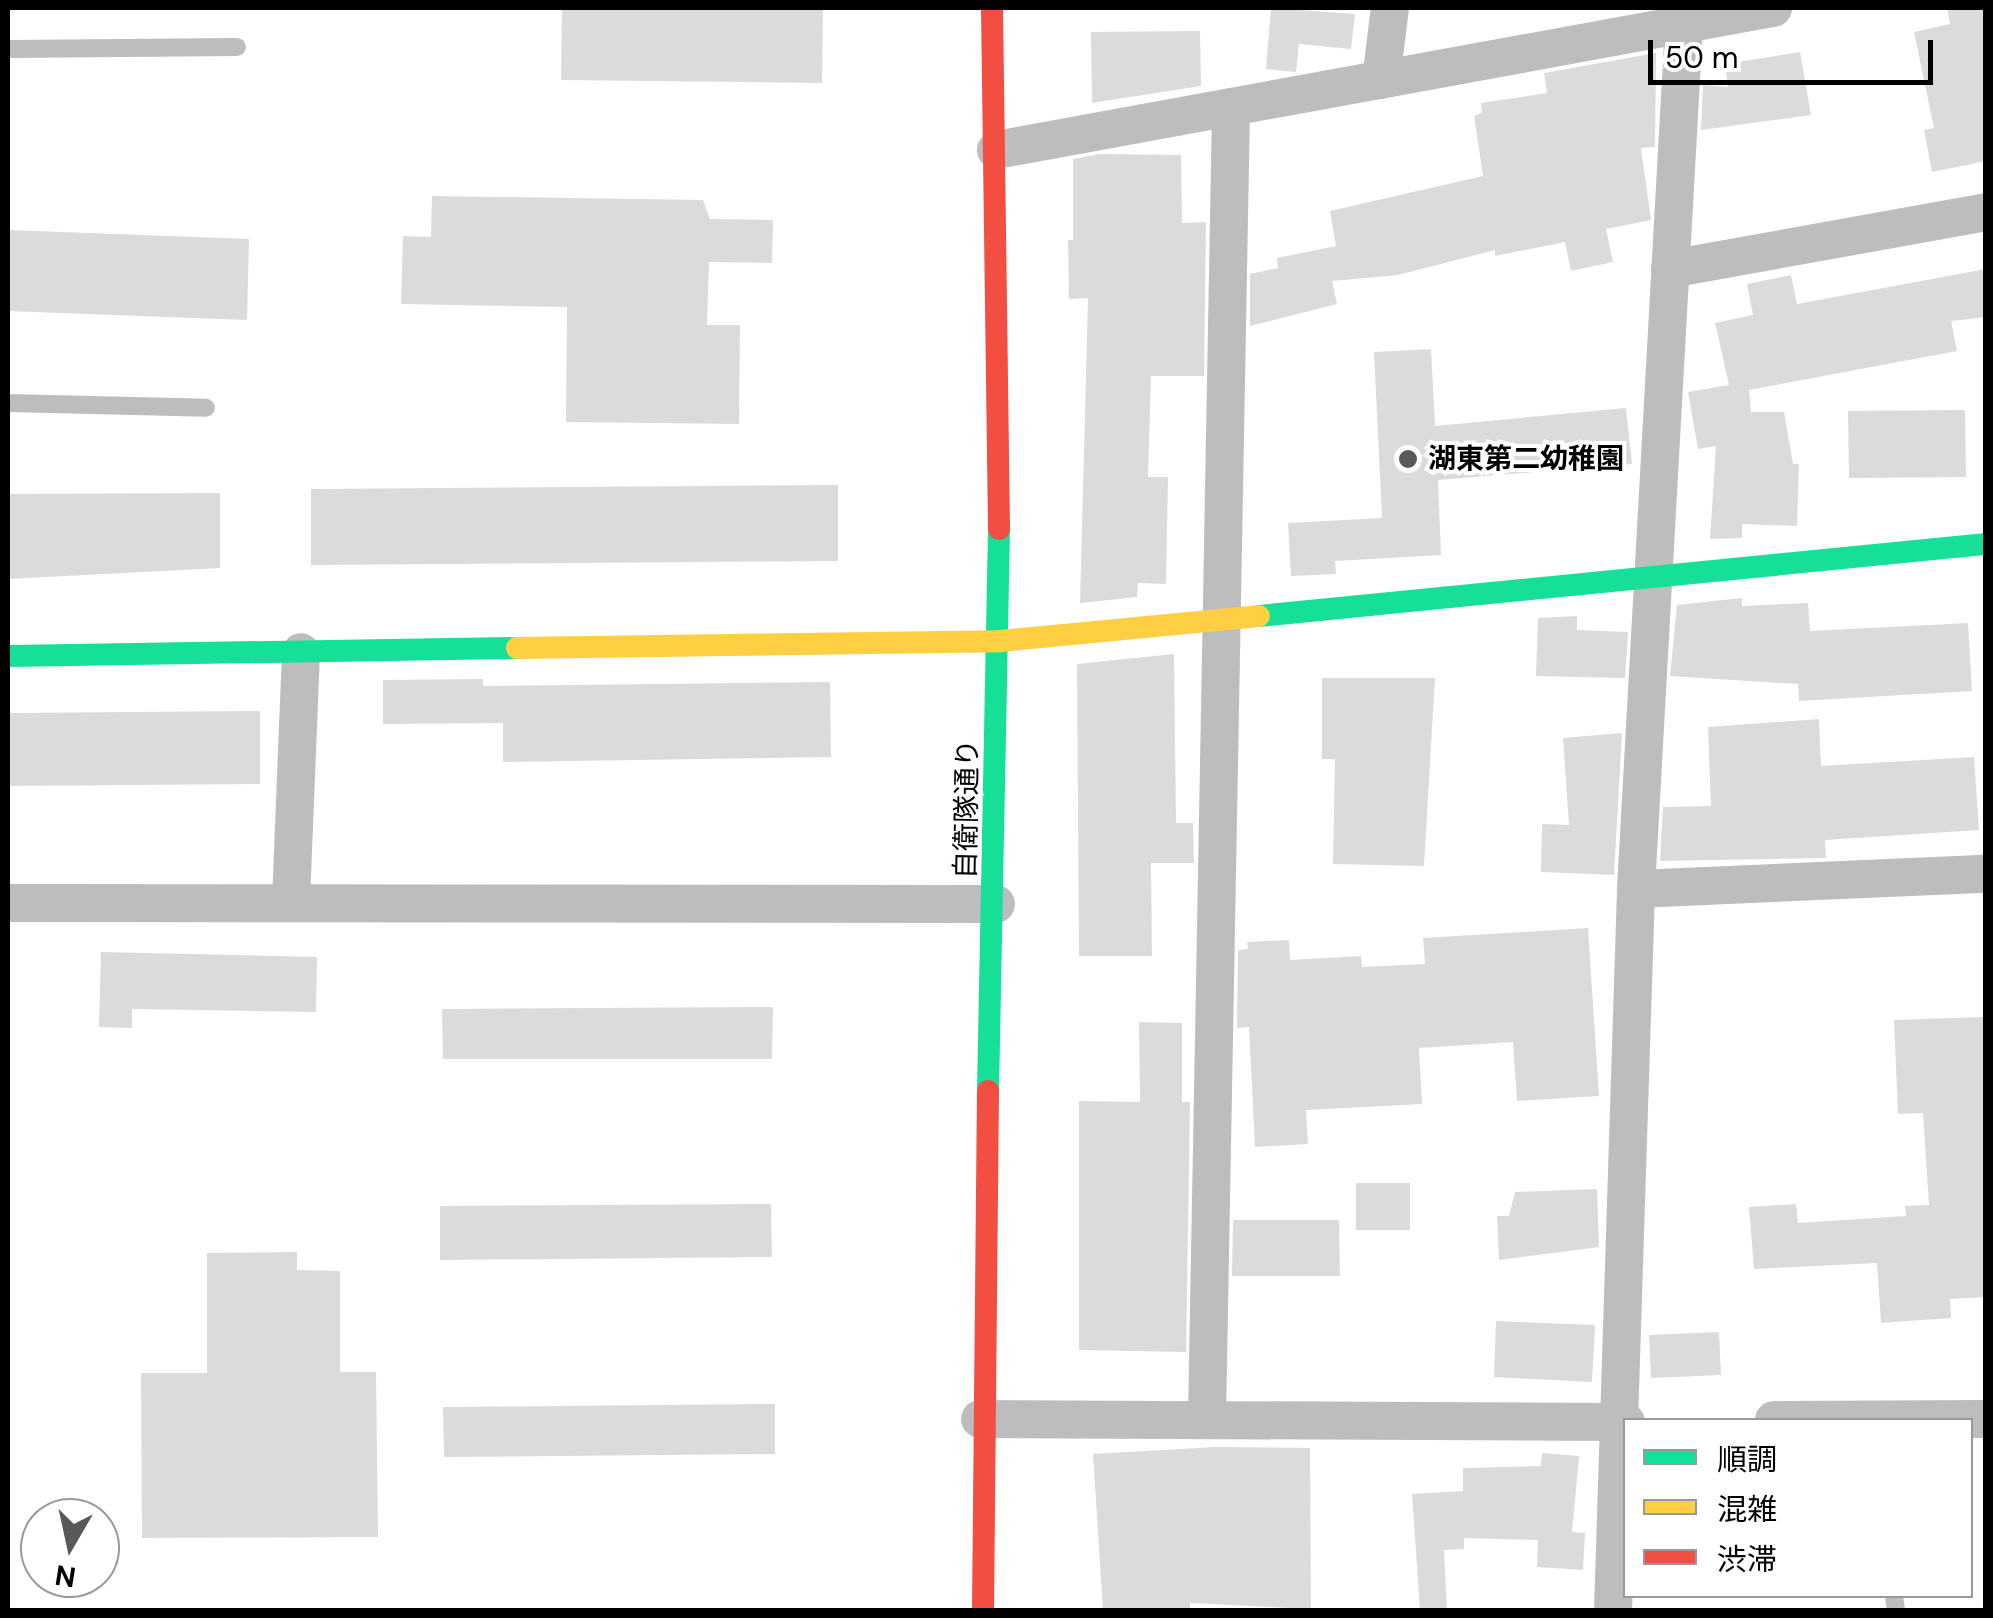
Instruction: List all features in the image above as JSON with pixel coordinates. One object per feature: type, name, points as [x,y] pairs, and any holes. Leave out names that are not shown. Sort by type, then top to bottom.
[{"type":"street","name":"自衛隊通り","points":[[983,1610],[980,1419],[1000,641],[992,8]]},
{"type":"street","points":[[1381,80],[1390,8]]},
{"type":"street","points":[[996,150],[1381,80],[1684,16],[1774,8]]},
{"type":"street","points":[[1613,1610],[1636,889],[1684,16]]},
{"type":"street","points":[[1208,1419],[1218,619],[1231,108]]},
{"type":"street","points":[[1670,269],[1986,212]]},
{"type":"street","points":[[8,656],[1000,641],[1986,544]]},
{"type":"street","points":[[291,902],[301,652]]},
{"type":"street","points":[[1636,889],[1986,874]]},
{"type":"street","points":[[8,903],[996,904]]},
{"type":"street","points":[[980,1419],[1620,1422]]},
{"type":"lane","points":[[8,49],[236,46]]},
{"type":"lane","points":[[8,404],[206,408]]},
{"type":"building","points":[[562,8],[823,8],[822,83],[561,80]]},
{"type":"building","points":[[1271,8],[1355,14],[1351,49],[1299,44],[1296,72],[1266,69]]},
{"type":"building","points":[[1947,8],[1986,8],[1986,161],[1932,172],[1924,130],[1934,128],[1914,32],[1950,24]]},
{"type":"building","points":[[1200,31],[1201,86],[1092,103],[1091,32]]},
{"type":"building","points":[[1800,52],[1811,115],[1701,130],[1703,85],[1728,87],[1725,64]]},
{"type":"building","points":[[1656,53],[1655,147],[1641,148],[1651,220],[1606,229],[1613,262],[1571,271],[1565,242],[1495,256],[1495,250],[1398,275],[1332,281],[1337,304],[1250,326],[1250,274],[1278,268],[1277,258],[1336,246],[1330,211],[1483,176],[1474,116],[1482,113],[1481,103],[1547,93],[1544,73]]},
{"type":"building","points":[[1100,154],[1181,155],[1182,223],[1206,222],[1204,376],[1151,376],[1148,477],[1168,477],[1166,584],[1138,583],[1137,597],[1080,603],[1088,298],[1069,299],[1068,240],[1073,240],[1073,159]]},
{"type":"building","points":[[432,196],[703,200],[710,219],[773,220],[772,263],[709,262],[707,325],[740,325],[739,424],[566,422],[567,307],[401,304],[403,236],[431,237]]},
{"type":"building","points":[[8,230],[249,239],[247,320],[8,311]]},
{"type":"building","points":[[1986,269],[1986,317],[1951,321],[1957,351],[1749,390],[1751,412],[1784,412],[1793,464],[1799,464],[1797,526],[1742,524],[1742,538],[1710,539],[1716,446],[1698,449],[1688,392],[1729,385],[1715,323],[1753,315],[1747,284],[1791,275],[1797,304]]},
{"type":"building","points":[[1431,349],[1435,426],[1626,408],[1632,464],[1438,480],[1441,555],[1335,561],[1336,574],[1291,576],[1288,523],[1382,518],[1374,352]]},
{"type":"building","points":[[1965,410],[1966,477],[1849,478],[1848,411]]},
{"type":"building","points":[[838,485],[838,561],[311,565],[311,489]]},
{"type":"building","points":[[220,493],[220,568],[8,579],[8,494]]},
{"type":"building","points":[[1742,598],[1742,606],[1808,603],[1810,631],[1968,623],[1972,691],[1799,701],[1798,684],[1670,676],[1677,605]]},
{"type":"building","points":[[1577,616],[1577,630],[1628,632],[1625,678],[1536,676],[1538,618]]},
{"type":"building","points":[[1174,654],[1176,823],[1193,823],[1194,863],[1151,863],[1152,956],[1079,956],[1077,664]]},
{"type":"building","points":[[1322,678],[1435,678],[1424,866],[1333,864],[1335,759],[1322,759]]},
{"type":"building","points":[[483,679],[483,686],[830,682],[831,757],[503,762],[503,723],[383,724],[383,680]]},
{"type":"building","points":[[260,711],[260,784],[8,786],[8,713]]},
{"type":"building","points":[[1819,719],[1821,766],[1974,757],[1979,830],[1825,840],[1826,858],[1660,861],[1663,807],[1711,806],[1708,727]]},
{"type":"building","points":[[1622,733],[1614,875],[1541,872],[1542,824],[1569,825],[1563,738]]},
{"type":"building","points":[[1588,928],[1599,1096],[1517,1101],[1513,1042],[1419,1048],[1422,1104],[1306,1110],[1308,1144],[1255,1147],[1249,1027],[1237,1028],[1238,950],[1248,949],[1247,942],[1289,940],[1290,960],[1361,956],[1362,967],[1425,964],[1423,938]]},
{"type":"building","points":[[101,952],[317,957],[316,1012],[132,1009],[132,1028],[99,1027]]},
{"type":"building","points":[[773,1007],[772,1059],[443,1059],[442,1009]]},
{"type":"building","points":[[1983,1017],[1986,1297],[1950,1299],[1951,1318],[1881,1323],[1877,1263],[1754,1269],[1749,1207],[1796,1204],[1798,1223],[1906,1216],[1905,1206],[1929,1205],[1923,1113],[1898,1114],[1894,1020]]},
{"type":"building","points":[[1139,1022],[1182,1023],[1182,1102],[1190,1102],[1186,1352],[1079,1350],[1079,1101],[1140,1102]]},
{"type":"building","points":[[1356,1183],[1410,1183],[1410,1230],[1356,1230]]},
{"type":"building","points":[[1597,1189],[1599,1247],[1499,1260],[1497,1216],[1509,1216],[1515,1192]]},
{"type":"building","points":[[771,1204],[772,1257],[440,1260],[440,1206]]},
{"type":"building","points":[[1233,1220],[1339,1220],[1340,1276],[1232,1276]]},
{"type":"building","points":[[297,1252],[297,1270],[340,1271],[340,1372],[376,1372],[378,1537],[142,1538],[141,1373],[207,1373],[207,1253]]},
{"type":"building","points":[[1496,1321],[1595,1325],[1592,1382],[1494,1377]]},
{"type":"building","points":[[1719,1332],[1721,1375],[1651,1378],[1649,1335]]},
{"type":"building","points":[[775,1404],[775,1454],[444,1457],[443,1407]]},
{"type":"building","points":[[1215,1447],[1310,1448],[1311,1609],[1190,1603],[1190,1610],[1103,1610],[1093,1454]]},
{"type":"building","points":[[1542,1453],[1579,1456],[1572,1532],[1585,1533],[1583,1570],[1537,1567],[1538,1540],[1464,1538],[1464,1549],[1444,1550],[1447,1610],[1420,1610],[1412,1494],[1463,1491],[1463,1468],[1541,1466]]},
{"type":"traffic: fast","points":[[988,1091],[999,529]]},
{"type":"traffic: fast","points":[[1259,616],[1986,544]]},
{"type":"traffic: fast","points":[[8,656],[517,648]]},
{"type":"traffic: slow","points":[[517,648],[1000,641],[1259,616]]},
{"type":"traffic: jam","points":[[992,8],[999,529]]},
{"type":"traffic: jam","points":[[983,1610],[988,1091]]},
{"type":"place","name":"湖東第二幼稚園","points":[[1408,459]]}]
